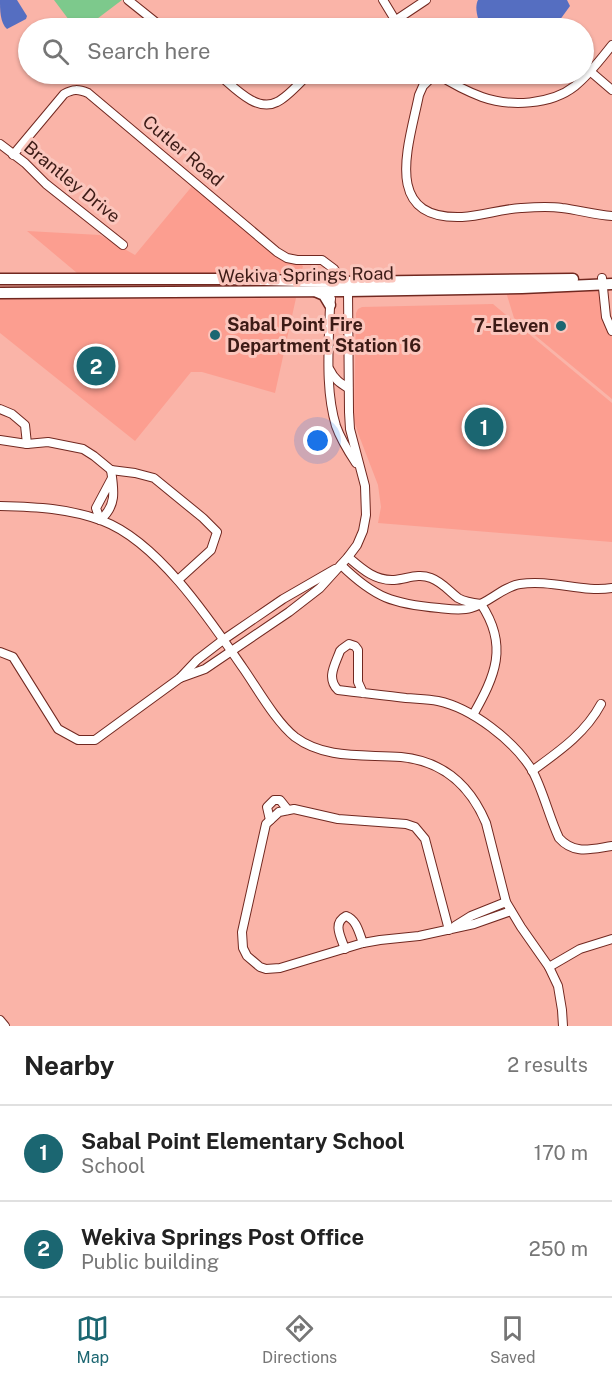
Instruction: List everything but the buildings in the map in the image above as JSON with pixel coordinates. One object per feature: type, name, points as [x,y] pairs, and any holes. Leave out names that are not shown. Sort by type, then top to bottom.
[{"type":"main road","name":"Wekiva Springs Road","points":[[0,279],[224,279],[345,286],[592,279],[607,281]]},
{"type":"main road","points":[[224,279],[224,292]]},
{"type":"main road","points":[[139,280],[140,292]]},
{"type":"main road","name":"Wekiva Springs Road","points":[[0,293],[332,291],[345,286]]},
{"type":"main road","points":[[316,291],[324,296],[330,305]]},
{"type":"street","points":[[128,0],[150,18]]},
{"type":"street","points":[[383,0],[394,18]]},
{"type":"street","points":[[406,18],[426,0]]},
{"type":"street","points":[[594,68],[612,45]]},
{"type":"street","points":[[594,75],[612,90]]},
{"type":"street","points":[[231,84],[260,105],[270,105],[283,98],[298,84]]},
{"type":"street","points":[[425,84],[419,95],[406,165],[410,194],[426,211],[440,216],[460,217],[517,208],[541,207],[612,216]]},
{"type":"street","points":[[454,84],[484,98],[525,103],[560,96],[577,84]]},
{"type":"street","name":"Cutler Road","points":[[13,155],[64,94],[71,90],[88,93],[277,252],[287,258],[297,260],[322,260],[334,269],[345,286]]},
{"type":"street","name":"Brantley Drive","points":[[0,144],[123,245]]},
{"type":"street","points":[[607,281],[606,317],[612,331]]},
{"type":"street","points":[[180,678],[205,669],[232,652],[320,588],[348,557],[363,531],[366,515],[365,486],[350,429],[345,286]]},
{"type":"street","points":[[332,291],[329,366],[332,411],[343,443],[360,469]]},
{"type":"street","points":[[329,366],[338,382],[348,388]]},
{"type":"street","points":[[0,409],[12,414],[25,425],[27,444]]},
{"type":"street","points":[[0,440],[27,444],[48,442],[82,450],[94,456],[112,474],[135,473],[154,478],[217,532],[211,550],[178,580]]},
{"type":"street","points":[[100,520],[96,508],[112,474]]},
{"type":"street","points":[[0,506],[53,508],[78,513],[100,520],[129,535],[178,580],[282,724],[311,746],[346,755],[411,759],[430,764],[454,778],[466,789],[486,823],[511,912],[549,967],[559,993],[563,1026]]},
{"type":"street","points":[[348,557],[373,576],[383,579],[420,575],[432,578],[468,603],[481,604]]},
{"type":"street","points":[[341,565],[365,587],[398,603],[415,606],[470,609],[518,584],[540,582],[589,588],[612,588]]},
{"type":"street","points":[[0,652],[13,657],[58,729],[78,740],[95,740],[180,678],[197,660],[223,640],[284,599],[341,565]]},
{"type":"street","points":[[472,715],[487,690],[496,665],[497,645],[491,619],[481,604]]},
{"type":"street","points":[[363,693],[358,682],[358,650],[349,644],[340,651],[332,676],[332,681],[338,690],[363,693],[439,701],[472,715],[513,747],[532,771],[558,838],[565,845],[584,850],[612,846]]},
{"type":"street","points":[[532,771],[577,736],[593,718],[601,704]]},
{"type":"street","points":[[270,820],[267,807],[274,800],[283,801],[288,810]]},
{"type":"street","points":[[449,930],[425,839],[415,827],[406,824],[338,819],[294,809],[279,812],[266,824],[242,932],[243,948],[247,956],[260,967],[280,968],[363,943],[449,930],[511,912]]},
{"type":"street","points":[[449,930],[471,916],[507,902]]},
{"type":"street","points":[[345,949],[338,924],[341,918],[346,916],[355,922],[363,943]]},
{"type":"street","points":[[549,967],[580,949],[612,939]]},
{"type":"street","points":[[0,1020],[5,1026]]},
{"type":"shaded area","points":[[193,185],[303,266],[301,273],[77,273],[27,231],[100,235],[135,255]]},
{"type":"shaded area","points":[[600,291],[609,332],[612,336],[612,399],[514,318],[506,292]]},
{"type":"shaded area","points":[[296,298],[275,393],[202,372],[191,372],[135,441],[0,333],[0,299]]},
{"type":"shaded area","points":[[493,304],[612,403],[612,542],[378,523],[381,507],[378,485],[354,420],[356,313],[358,309],[362,307]]},
{"type":"green space","points":[[54,0],[122,0],[98,18],[68,18]]},
{"type":"water","points":[[0,0],[17,0],[27,16],[26,18],[18,18],[18,23],[7,29],[0,12]]},
{"type":"water","points":[[478,0],[567,0],[570,6],[561,18],[478,18]]},
{"type":"place","name":"7-Eleven","points":[[561,326]]},
{"type":"place","name":"Sabal Point Fire Department Station 16","points":[[215,335]]},
{"type":"place","name":"Wekiva Springs Post Office","points":[[96,366]]},
{"type":"place","name":"Sabal Point Elementary School","points":[[484,427]]}]
